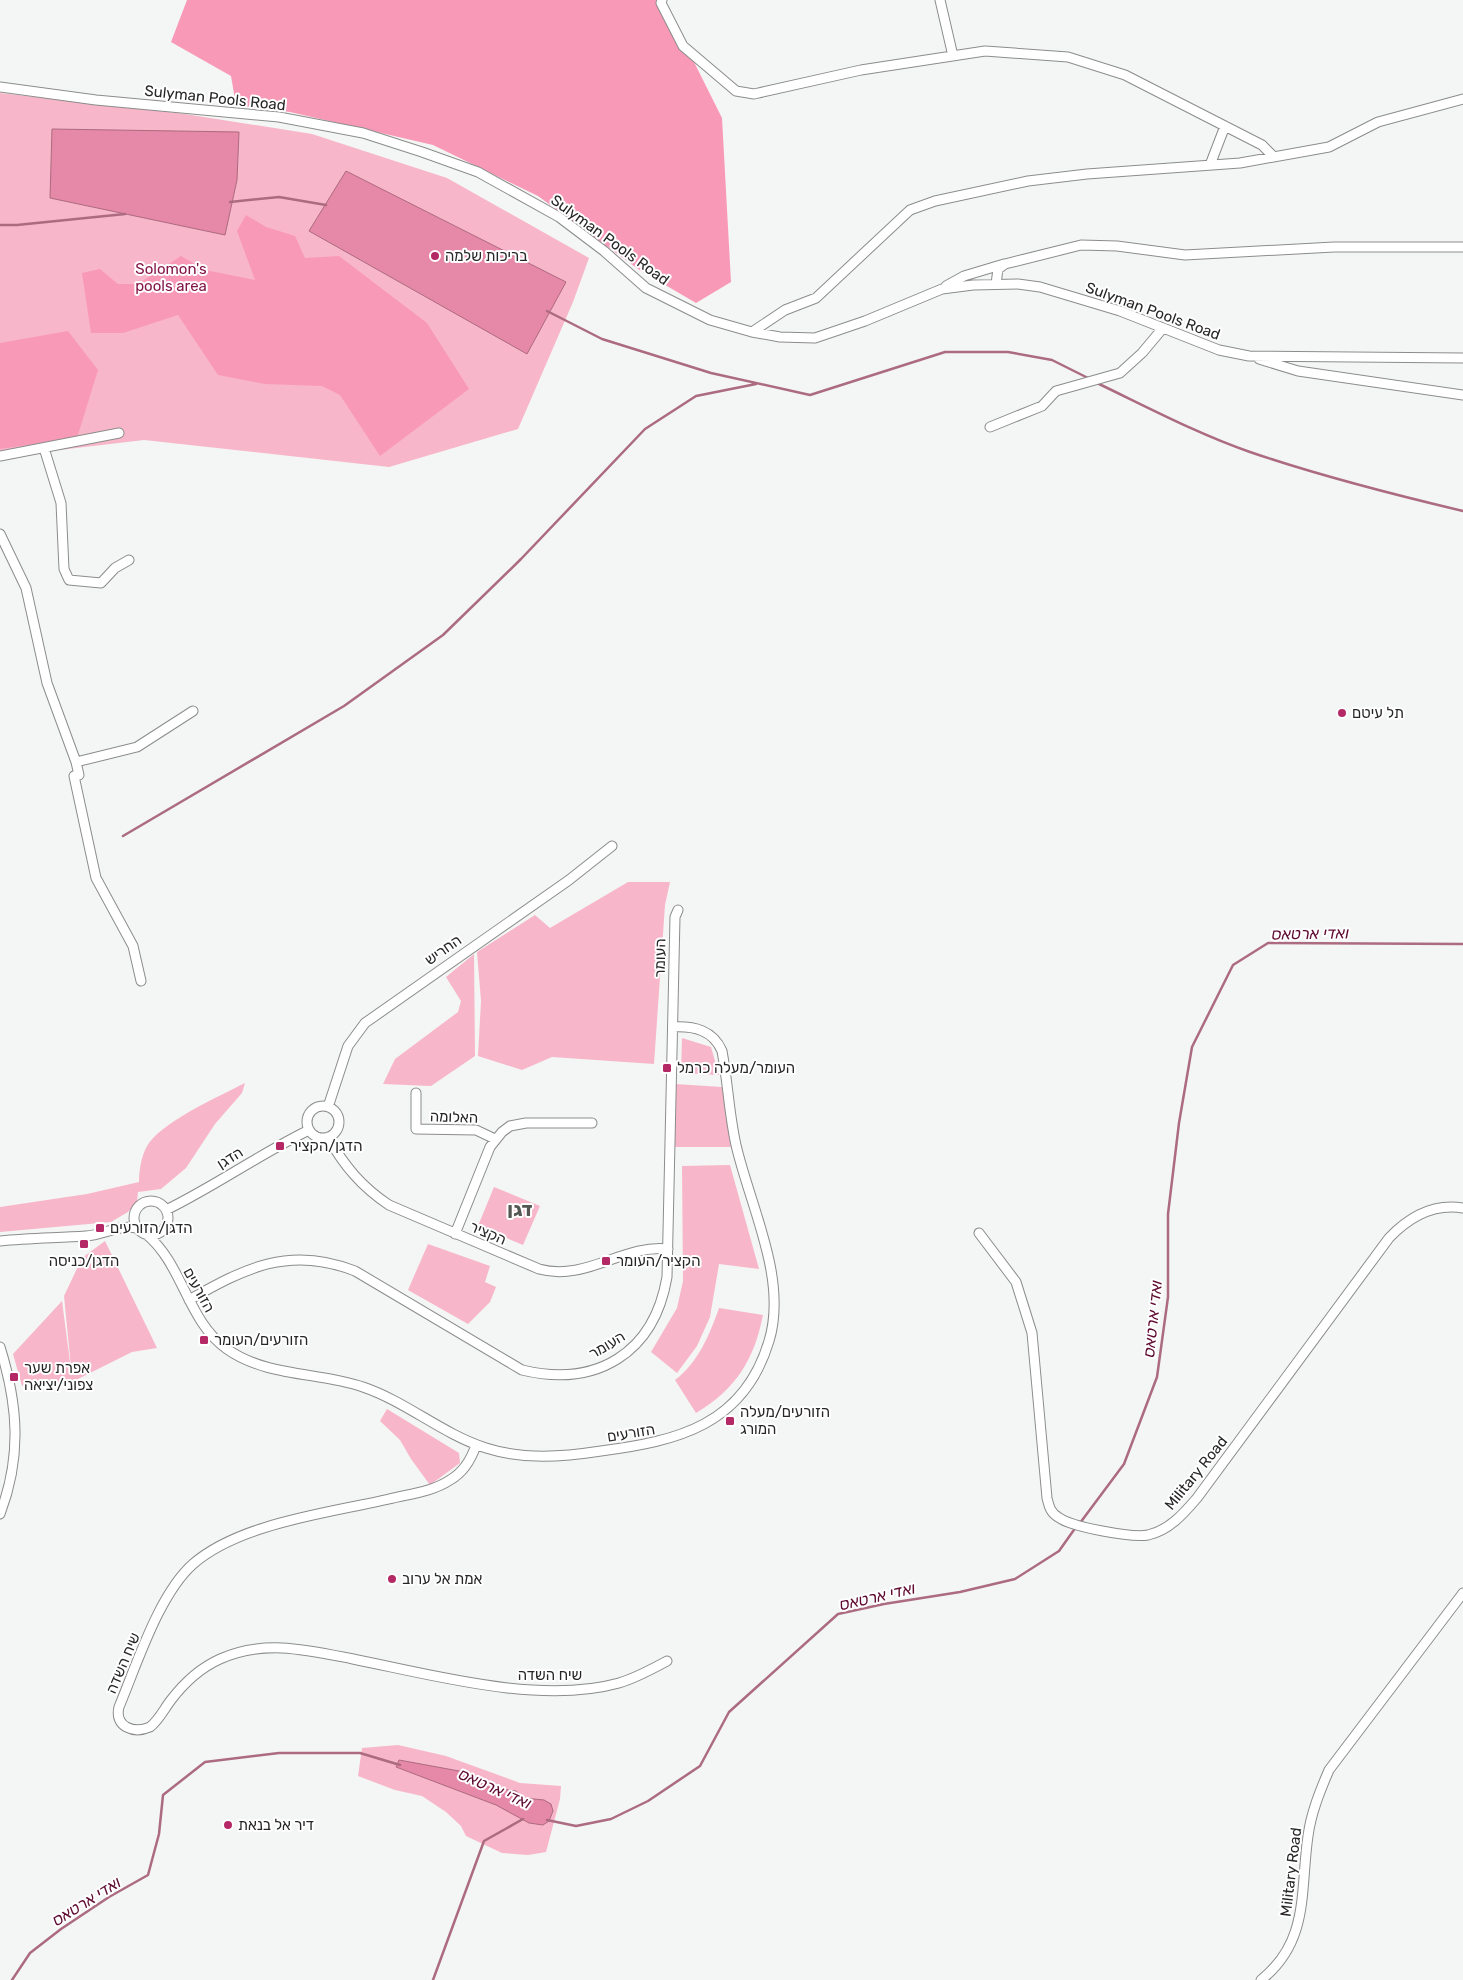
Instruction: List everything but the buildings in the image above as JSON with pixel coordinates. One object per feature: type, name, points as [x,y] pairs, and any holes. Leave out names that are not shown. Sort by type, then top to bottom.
[{"type":"street","points":[[662,0],[661,3],[683,46],[736,91],[754,94],[861,70],[985,51],[1068,57],[1125,75],[1262,146],[1274,157]]},
{"type":"street","points":[[940,0],[953,56]]},
{"type":"street","name":"Sulyman Pools Road","points":[[0,86],[96,100],[279,117],[363,133],[422,152],[478,172],[559,217],[604,251],[646,288],[710,320],[752,332],[780,337],[815,338],[864,321],[942,289],[996,284],[1040,287],[1120,311],[1219,350],[1249,356],[1463,358]]},
{"type":"street","points":[[752,332],[785,310],[816,298],[910,210],[935,201],[1028,182],[1087,174],[1210,165],[1274,157],[1329,147],[1378,122],[1463,99]]},
{"type":"street","points":[[1210,165],[1225,126]]},
{"type":"street","points":[[942,289],[964,276],[1081,246],[1116,246],[1185,255],[1326,248],[1463,247]]},
{"type":"street","points":[[996,284],[998,269],[1005,264]]},
{"type":"street","points":[[990,427],[1042,406],[1056,390],[1120,372],[1142,354],[1163,328]]},
{"type":"street","points":[[1249,356],[1298,371],[1463,395]]},
{"type":"street","points":[[0,456],[119,433]]},
{"type":"street","points":[[44,448],[61,503],[64,569],[69,580],[101,583],[115,568],[129,560]]},
{"type":"street","points":[[0,534],[26,588],[47,683],[76,762],[79,775],[74,776],[96,878],[133,946],[141,981]]},
{"type":"street","points":[[76,762],[137,747],[193,711]]},
{"type":"street","name":"החריש","points":[[328,1107],[348,1046],[369,1019],[569,880],[612,846]]},
{"type":"street","name":"העומר","points":[[189,1300],[233,1275],[265,1263],[296,1259],[326,1261],[368,1278],[522,1370],[543,1375],[564,1376],[585,1372],[605,1365],[624,1354],[641,1340],[654,1322],[663,1301],[667,1277],[675,917],[678,910]]},
{"type":"street","name":"הזורעים","points":[[166,1257],[204,1326],[215,1339],[243,1358],[269,1367],[339,1380],[369,1389],[476,1445],[509,1454],[554,1457],[647,1445],[673,1439],[696,1429],[717,1416],[745,1388],[762,1361],[770,1338],[774,1314],[774,1288],[769,1261],[736,1146],[722,1052],[714,1038],[704,1031],[672,1027]]},
{"type":"street","name":"האלומה","points":[[416,1093],[416,1129],[478,1130],[495,1138]]},
{"type":"street","points":[[318,1107],[328,1107],[336,1113],[339,1122],[336,1132],[328,1137],[318,1137],[309,1130],[308,1120],[312,1111],[318,1107]]},
{"type":"street","name":"האלומה","points":[[455,1234],[495,1138],[506,1129],[520,1123],[592,1123]]},
{"type":"street","name":"הדגן","points":[[166,1210],[199,1193],[262,1154],[309,1130]]},
{"type":"street","name":"הקציר","points":[[328,1137],[347,1168],[371,1192],[399,1210],[535,1268],[559,1273],[579,1271],[644,1250],[668,1249]]},
{"type":"street","points":[[116,1229],[141,1204],[151,1201],[161,1204],[166,1210],[168,1218],[162,1241],[166,1257]]},
{"type":"street","name":"Military Road","points":[[979,1233],[1016,1282],[1032,1332],[1047,1498],[1051,1511],[1059,1519],[1108,1533],[1148,1535],[1164,1529],[1180,1518],[1389,1238],[1402,1224],[1416,1215],[1432,1210],[1463,1208]]},
{"type":"street","points":[[136,1210],[134,1220],[142,1232],[166,1257]]},
{"type":"street","points":[[0,1242],[88,1236],[128,1227],[156,1234],[166,1225]]},
{"type":"street","points":[[0,1246],[12,1240]]},
{"type":"street","points":[[0,1347],[13,1401],[16,1439],[12,1481],[0,1514]]},
{"type":"street","name":"שיח השדה","points":[[476,1445],[464,1469],[437,1487],[257,1530],[228,1541],[202,1556],[182,1576],[165,1601],[119,1707],[119,1721],[133,1730],[150,1727],[181,1688],[206,1667],[233,1654],[261,1648],[302,1649],[472,1683],[523,1689],[602,1687],[633,1678],[667,1661]]},
{"type":"street","name":"Military Road","points":[[1261,1980],[1281,1960],[1292,1942],[1299,1925],[1308,1836],[1319,1793],[1329,1770],[1463,1592]]},
{"type":"green space","points":[[187,0],[663,0],[722,118],[731,282],[696,303],[638,269],[538,196],[433,145],[290,112],[236,105],[231,76],[171,42]]},
{"type":"green space","name":"Solomon's pools area","points":[[0,93],[185,114],[312,134],[447,178],[589,258],[573,302],[518,429],[389,467],[144,440],[0,457]]},
{"type":"green space","points":[[246,215],[266,227],[295,236],[305,258],[339,256],[427,323],[469,389],[380,456],[340,395],[322,386],[265,384],[218,375],[178,315],[123,333],[91,333],[82,273],[100,269],[118,284],[138,284],[181,256],[205,270],[255,280],[237,231]]},
{"type":"green space","points":[[68,331],[98,370],[77,438],[0,449],[0,343]]},
{"type":"green space","points":[[628,882],[670,882],[665,905],[654,1064],[552,1057],[522,1070],[478,1056],[481,1001],[477,952],[535,915],[550,928]]},
{"type":"green space","points":[[474,954],[475,1056],[431,1086],[383,1084],[395,1059],[458,1012],[461,1001],[446,977]]},
{"type":"green space","points":[[682,1038],[711,1047],[719,1075],[681,1073]]},
{"type":"green space","points":[[245,1083],[242,1093],[215,1124],[186,1168],[161,1189],[138,1192],[137,1202],[128,1212],[111,1222],[0,1232],[0,1207],[87,1194],[139,1182],[140,1169],[146,1148],[163,1129],[191,1111]]},
{"type":"green space","points":[[675,1084],[722,1087],[731,1147],[674,1147]]},
{"type":"green space","points":[[730,1165],[759,1269],[719,1264],[710,1317],[697,1346],[677,1373],[651,1352],[677,1308],[683,1281],[682,1166]]},
{"type":"green space","points":[[494,1187],[540,1206],[523,1245],[478,1226]]},
{"type":"green space","points":[[105,1241],[157,1348],[132,1352],[72,1382],[22,1386],[13,1354],[62,1301],[72,1377],[64,1296],[82,1258]]},
{"type":"green space","points":[[428,1244],[490,1266],[485,1282],[496,1287],[490,1302],[468,1324],[408,1290]]},
{"type":"green space","points":[[719,1308],[763,1315],[754,1346],[741,1372],[722,1394],[696,1413],[675,1380],[697,1357],[712,1328]]},
{"type":"green space","points":[[387,1409],[459,1453],[460,1463],[430,1485],[400,1440],[380,1421]]},
{"type":"green space","points":[[398,1745],[446,1756],[520,1783],[561,1786],[560,1799],[546,1852],[528,1855],[502,1853],[466,1836],[461,1826],[446,1812],[422,1796],[395,1790],[358,1776],[362,1748]]},
{"type":"water","points":[[52,129],[239,132],[237,180],[225,235],[50,198]]},
{"type":"water","name":"בריכות שלמה","points":[[346,171],[566,282],[527,354],[309,231]]},
{"type":"water","points":[[399,1760],[470,1773],[488,1787],[516,1791],[524,1798],[544,1800],[551,1804],[553,1811],[549,1821],[543,1825],[529,1823],[496,1805],[396,1767]]},
{"type":"waterway","points":[[230,202],[279,197],[326,205]]},
{"type":"waterway","points":[[0,225],[125,214]]},
{"type":"waterway","points":[[547,311],[602,339],[711,373],[810,395],[945,352],[1008,352],[1052,360],[1090,379]]},
{"type":"waterway","points":[[1097,383],[1192,429],[1250,452],[1356,484],[1463,511]]},
{"type":"waterway","points":[[123,836],[344,706],[443,635],[521,559],[645,429],[696,396],[756,384]]},
{"type":"waterway","name":"ואדי ארטאס","points":[[1080,1523],[1124,1464],[1157,1377],[1168,1297],[1168,1214],[1179,1123],[1192,1047],[1233,965],[1268,943],[1463,944]]},
{"type":"waterway","name":"ואדי ארטאס","points":[[547,1820],[576,1826],[611,1819],[648,1801],[700,1766],[729,1712],[838,1614],[884,1604],[960,1592],[1015,1579],[1059,1551],[1076,1527]]},
{"type":"waterway","name":"ואדי ארטאס","points":[[12,1980],[30,1953],[61,1929],[109,1897],[148,1875],[159,1834],[163,1795],[205,1762],[279,1753],[360,1753],[400,1765]]},
{"type":"waterway","points":[[433,1980],[484,1841],[523,1819]]},
{"type":"place","name":"בריכות שלמה","points":[[435,256]]},
{"type":"place","name":"תל עיטם","points":[[1342,713]]},
{"type":"place","name":"העומר/מעלה כרמל","points":[[667,1068]]},
{"type":"place","name":"הדגן/הקציר","points":[[280,1146]]},
{"type":"place","name":"הדגן/הזורעים","points":[[100,1228]]},
{"type":"place","name":"הדגן/כניסה","points":[[84,1244]]},
{"type":"place","name":"הקציר/העומר","points":[[606,1261]]},
{"type":"place","name":"הזורעים/העומר","points":[[204,1340]]},
{"type":"place","name":"אפרת שער צפוני/יציאה","points":[[14,1377]]},
{"type":"place","name":"הזורעים/מעלה המורג","points":[[730,1421]]},
{"type":"place","name":"אמת אל ערוב","points":[[392,1579]]},
{"type":"place","name":"דיר אל בנאת","points":[[228,1825]]},
{"type":"district","name":"דגן","points":[[520,1209]]}]
